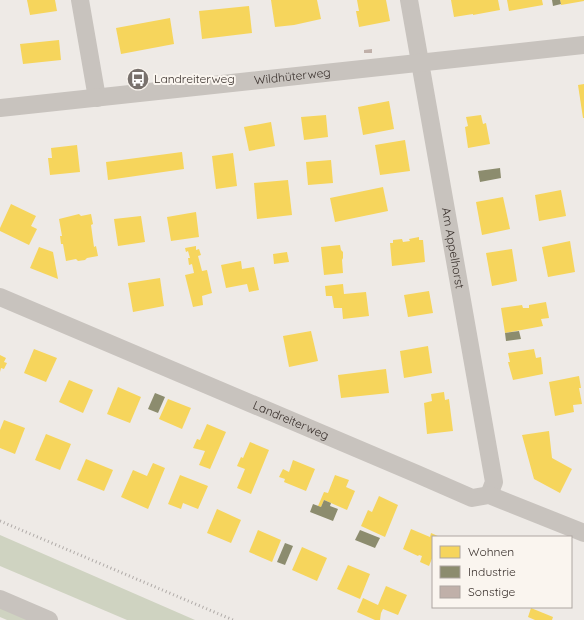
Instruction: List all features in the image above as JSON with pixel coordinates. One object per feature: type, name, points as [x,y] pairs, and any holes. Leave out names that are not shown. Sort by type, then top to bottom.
[{"type":"street","points":[[80,0],[97,98]]},
{"type":"street","name":"Am Appelhorst","points":[[409,0],[494,482],[489,496]]},
{"type":"street","name":"Wildhüterweg","points":[[0,108],[584,45]]},
{"type":"street","name":"Landreiterweg","points":[[0,297],[472,498],[489,496],[584,533]]},
{"type":"street","points":[[0,599],[49,620]]},
{"type":"green space","points":[[0,535],[195,620],[127,620],[0,566]]},
{"type":"green space","points":[[0,605],[35,620],[7,620],[0,617]]},
{"type":"building: Wohnen","points":[[27,0],[55,0],[57,11],[30,15]]},
{"type":"building: Wohnen","points":[[271,0],[317,0],[321,19],[294,25],[275,27]]},
{"type":"building: Wohnen","points":[[357,0],[386,0],[390,21],[359,27],[356,11],[359,11]]},
{"type":"building: Wohnen","points":[[451,0],[498,0],[500,10],[454,17]]},
{"type":"building: Wohnen","points":[[507,0],[542,0],[543,5],[509,11]]},
{"type":"building: Wohnen","points":[[560,0],[584,0],[584,1],[561,5]]},
{"type":"building: Wohnen","points":[[249,6],[252,33],[202,39],[199,11]]},
{"type":"building: Wohnen","points":[[170,18],[174,44],[121,54],[116,28]]},
{"type":"building: Wohnen","points":[[59,40],[61,60],[23,64],[20,44]]},
{"type":"building: Wohnen","points":[[584,84],[584,118],[583,118],[578,85]]},
{"type":"building: Wohnen","points":[[389,101],[394,129],[363,135],[358,107]]},
{"type":"building: Wohnen","points":[[326,115],[328,137],[304,140],[301,117]]},
{"type":"building: Wohnen","points":[[481,115],[483,124],[486,123],[490,144],[468,148],[465,127],[468,126],[466,117]]},
{"type":"building: Wohnen","points":[[271,122],[275,146],[249,151],[244,127]]},
{"type":"building: Wohnen","points":[[405,140],[410,171],[380,175],[375,145]]},
{"type":"building: Wohnen","points":[[77,145],[80,172],[50,175],[48,158],[52,158],[51,148]]},
{"type":"building: Wohnen","points":[[182,152],[184,169],[108,180],[106,162]]},
{"type":"building: Wohnen","points":[[233,153],[237,186],[216,189],[212,156]]},
{"type":"building: Wohnen","points":[[331,160],[333,183],[308,185],[306,162]]},
{"type":"building: Wohnen","points":[[288,180],[292,215],[257,219],[254,183]]},
{"type":"building: Wohnen","points":[[383,187],[388,211],[335,222],[330,198]]},
{"type":"building: Wohnen","points":[[561,190],[566,216],[539,221],[535,195]]},
{"type":"building: Wohnen","points":[[503,197],[510,229],[482,235],[476,202]]},
{"type":"building: Wohnen","points":[[11,204],[36,216],[31,226],[37,229],[29,245],[0,231]]},
{"type":"building: Wohnen","points":[[196,212],[199,237],[171,241],[167,217]]},
{"type":"building: Wohnen","points":[[79,214],[81,216],[91,214],[94,247],[96,246],[98,256],[87,258],[85,260],[78,261],[76,259],[66,261],[63,244],[61,244],[60,236],[62,236],[59,219]]},
{"type":"building: Wohnen","points":[[141,216],[145,242],[118,246],[114,219]]},
{"type":"building: Wohnen","points":[[419,237],[419,240],[423,240],[425,262],[392,266],[390,243],[393,243],[393,240],[402,239],[403,242]]},
{"type":"building: Wohnen","points":[[570,241],[575,272],[548,277],[542,247]]},
{"type":"building: Wohnen","points":[[340,245],[343,252],[343,273],[324,275],[321,247]]},
{"type":"building: Wohnen","points":[[196,246],[196,250],[199,249],[201,255],[198,256],[202,271],[207,270],[212,293],[202,296],[203,305],[193,307],[185,275],[194,273],[192,264],[189,265],[188,258],[190,258],[188,251],[186,252],[185,248]]},
{"type":"building: Wohnen","points":[[39,247],[53,252],[58,279],[30,268]]},
{"type":"building: Wohnen","points":[[512,249],[517,281],[492,286],[486,253]]},
{"type":"building: Wohnen","points":[[287,252],[289,262],[274,264],[273,254]]},
{"type":"building: Wohnen","points":[[241,261],[242,269],[254,267],[259,290],[249,292],[247,284],[226,288],[221,265]]},
{"type":"building: Wohnen","points":[[160,278],[164,306],[133,312],[128,283]]},
{"type":"building: Wohnen","points":[[343,284],[344,294],[366,292],[369,316],[343,319],[342,308],[334,308],[332,296],[326,296],[325,286]]},
{"type":"building: Wohnen","points":[[429,291],[433,313],[408,317],[404,295]]},
{"type":"building: Wohnen","points":[[546,302],[549,318],[541,319],[543,326],[505,333],[501,308],[522,305],[523,308],[529,308],[529,305]]},
{"type":"building: Wohnen","points":[[311,331],[318,361],[289,367],[283,336]]},
{"type":"building: Wohnen","points":[[428,346],[432,373],[404,378],[400,351]]},
{"type":"building: Wohnen","points":[[34,349],[57,358],[46,382],[24,373]]},
{"type":"building: Wohnen","points":[[534,349],[536,358],[541,357],[543,374],[513,380],[508,362],[510,362],[508,353]]},
{"type":"building: Wohnen","points":[[0,355],[6,358],[4,362],[7,363],[4,369],[1,368],[0,372]]},
{"type":"building: Wohnen","points":[[386,369],[389,393],[341,398],[338,375]]},
{"type":"building: Wohnen","points":[[579,376],[581,388],[579,388],[582,404],[573,405],[574,412],[555,416],[549,382]]},
{"type":"building: Wohnen","points":[[69,380],[93,390],[83,413],[59,402]]},
{"type":"building: Wohnen","points":[[118,387],[141,397],[130,423],[107,414]]},
{"type":"building: Wohnen","points":[[444,392],[445,400],[449,399],[453,431],[427,434],[424,403],[432,401],[431,394]]},
{"type":"building: Wohnen","points":[[168,399],[191,408],[182,429],[159,419]]},
{"type":"building: Wohnen","points":[[4,420],[25,428],[15,454],[0,448],[0,430]]},
{"type":"building: Wohnen","points":[[207,424],[226,432],[210,469],[199,465],[205,451],[193,448],[197,439],[200,440]]},
{"type":"building: Wohnen","points":[[549,431],[552,458],[572,469],[560,493],[534,479],[522,435]]},
{"type":"building: Wohnen","points":[[46,434],[71,444],[60,470],[35,460]]},
{"type":"building: Wohnen","points":[[250,442],[269,450],[251,494],[237,488],[245,469],[237,466],[241,457],[243,458]]},
{"type":"building: Wohnen","points":[[86,459],[113,470],[104,491],[77,480]]},
{"type":"building: Wohnen","points":[[293,460],[315,469],[306,491],[284,482],[285,479],[279,477],[283,469],[289,472]]},
{"type":"building: Wohnen","points":[[153,463],[165,468],[148,509],[121,497],[133,470],[147,476]]},
{"type":"building: Wohnen","points":[[180,475],[208,486],[198,509],[183,503],[181,509],[168,504]]},
{"type":"building: Wohnen","points":[[335,475],[349,480],[346,487],[355,491],[347,510],[324,500],[321,507],[318,506],[324,492],[328,493]]},
{"type":"building: Wohnen","points":[[379,496],[398,505],[385,537],[361,526],[368,510],[372,512]]},
{"type":"building: Wohnen","points":[[217,509],[241,520],[231,543],[207,533]]},
{"type":"building: Wohnen","points":[[411,529],[430,537],[431,533],[438,536],[432,536],[432,558],[429,566],[420,562],[422,556],[418,556],[403,549]]},
{"type":"building: Wohnen","points":[[258,530],[281,540],[272,562],[249,552]]},
{"type":"building: Wohnen","points":[[302,547],[327,558],[317,581],[292,570]]},
{"type":"building: Wohnen","points":[[348,565],[370,574],[360,599],[337,589]]},
{"type":"building: Wohnen","points":[[386,586],[407,595],[398,615],[383,609],[380,620],[375,620],[357,612],[363,598],[378,605]]},
{"type":"building: Wohnen","points":[[531,608],[553,617],[552,620],[535,620],[528,617]]},
{"type":"building: Industrie","points":[[552,0],[560,0],[561,4],[553,6]]},
{"type":"building: Industrie","points":[[500,168],[501,178],[480,182],[478,171]]},
{"type":"building: Industrie","points":[[519,331],[521,339],[506,341],[505,333]]},
{"type":"building: Industrie","points":[[155,393],[165,397],[158,413],[148,409]]},
{"type":"building: Industrie","points":[[324,500],[331,503],[330,506],[338,509],[333,521],[310,512],[313,504],[321,507]]},
{"type":"building: Industrie","points":[[360,530],[380,538],[375,548],[355,540]]},
{"type":"building: Industrie","points":[[285,543],[293,546],[285,565],[277,562]]},
{"type":"building: Sonstige","points":[[372,49],[372,53],[364,53],[364,50]]},
{"type":"railway","points":[[0,521],[233,620]]},
{"type":"place","name":"Landreiterweg","points":[[138,79]]}]
